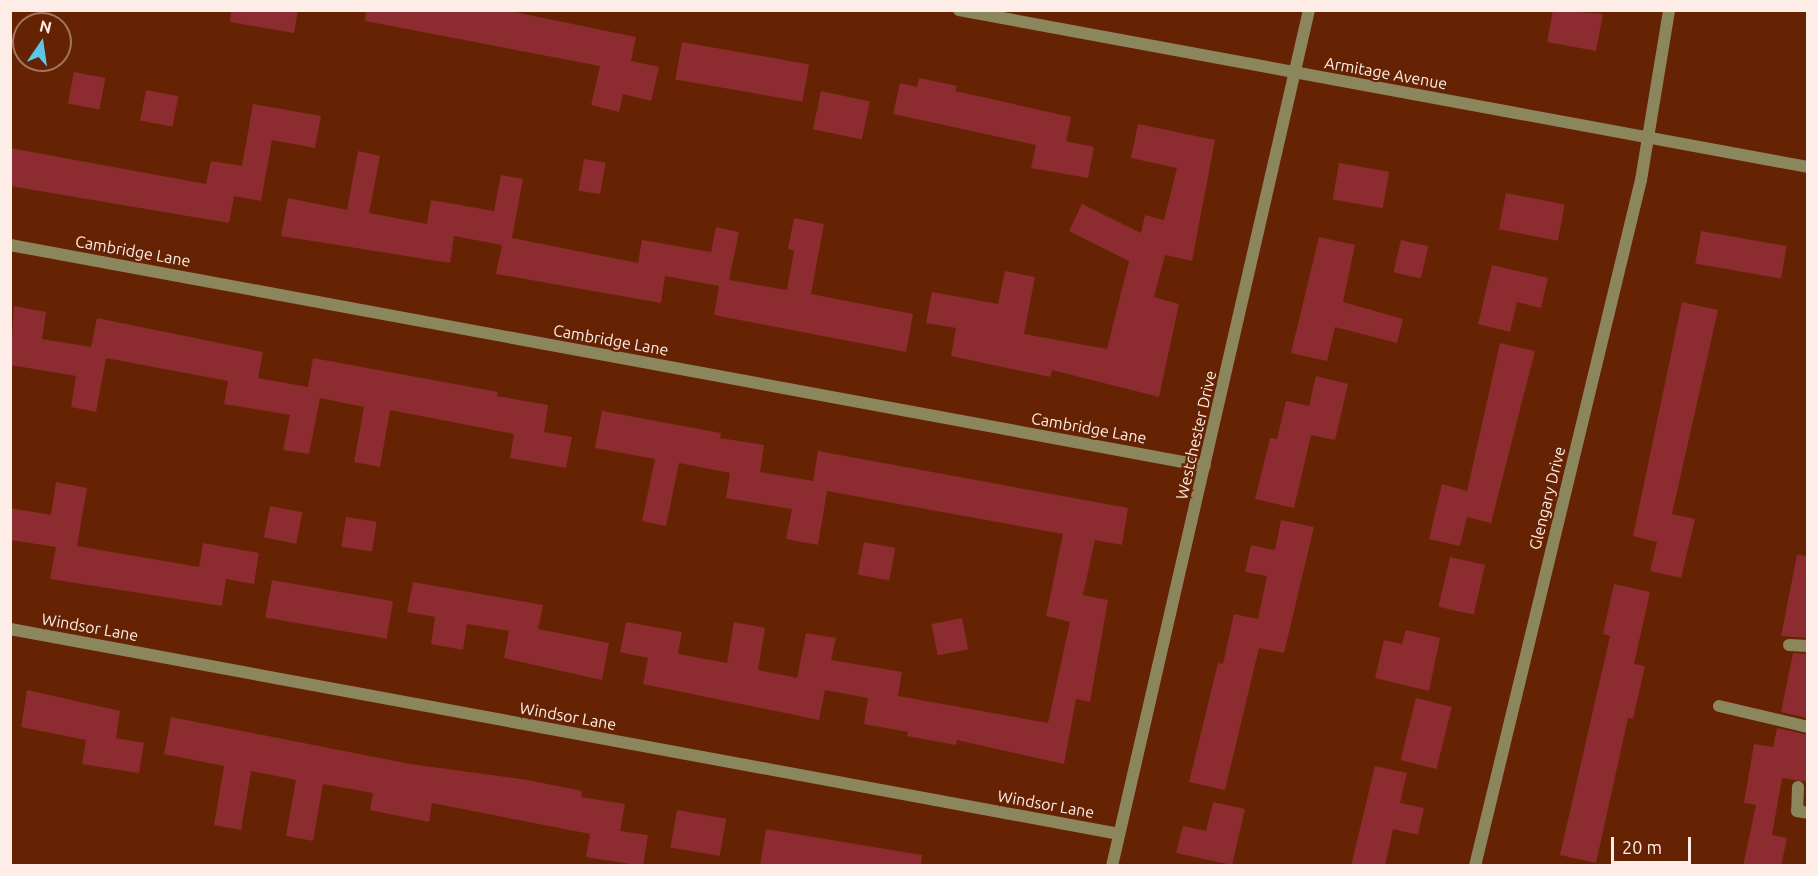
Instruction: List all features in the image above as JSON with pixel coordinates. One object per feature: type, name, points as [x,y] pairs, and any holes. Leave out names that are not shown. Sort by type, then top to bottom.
[{"type":"street","name":"Armitage Avenue","points":[[959,10],[1297,74],[1808,166]]},
{"type":"street","name":"Westchester Drive","points":[[1112,866],[1297,74],[1309,10]]},
{"type":"street","name":"Glengary Drive","points":[[1475,866],[1641,180],[1646,137],[1669,10]]},
{"type":"street","name":"Cambridge Lane","points":[[10,245],[1205,466]]},
{"type":"street","name":"Windsor Lane","points":[[10,629],[1119,834]]},
{"type":"street","points":[[1789,645],[1808,646]]},
{"type":"street","points":[[1719,706],[1808,727]]},
{"type":"street","points":[[1798,787],[1797,811],[1808,813]]},
{"type":"building","points":[[231,10],[298,10],[294,33],[230,22]]},
{"type":"building","points":[[366,10],[504,10],[636,37],[631,61],[659,67],[651,101],[623,94],[619,112],[591,105],[600,66],[365,21]]},
{"type":"building","points":[[1553,10],[1603,14],[1596,51],[1547,42]]},
{"type":"building","points":[[682,42],[809,64],[802,102],[675,79]]},
{"type":"building","points":[[74,72],[105,78],[99,110],[68,103]]},
{"type":"building","points":[[919,78],[957,86],[955,91],[1071,117],[1066,141],[1094,147],[1088,178],[1031,168],[1036,145],[893,114],[900,83],[917,87]]},
{"type":"building","points":[[146,90],[178,96],[172,127],[140,120]]},
{"type":"building","points":[[821,91],[870,101],[862,140],[813,129]]},
{"type":"building","points":[[253,104],[321,116],[315,148],[272,140],[261,201],[234,196],[229,223],[10,186],[10,148],[206,184],[211,161],[242,166]]},
{"type":"building","points":[[1138,124],[1215,140],[1192,261],[1165,255],[1154,297],[1179,304],[1159,397],[1052,370],[1050,377],[951,356],[956,328],[926,323],[932,292],[998,304],[1005,271],[1035,277],[1024,334],[1107,349],[1129,261],[1069,231],[1082,204],[1141,233],[1145,215],[1164,220],[1177,168],[1131,158]]},
{"type":"building","points":[[358,151],[380,156],[369,213],[427,224],[431,200],[494,211],[501,175],[523,179],[512,238],[638,263],[642,240],[711,252],[716,227],[739,232],[729,280],[787,290],[794,251],[788,249],[794,218],[824,224],[811,294],[913,314],[906,352],[714,315],[719,286],[665,276],[661,303],[496,274],[502,245],[454,236],[450,263],[281,236],[288,198],[347,210]]},
{"type":"building","points":[[584,159],[606,163],[600,194],[578,191]]},
{"type":"building","points":[[1339,163],[1389,172],[1383,208],[1333,199]]},
{"type":"building","points":[[1506,193],[1565,204],[1558,241],[1499,229]]},
{"type":"building","points":[[1701,231],[1787,246],[1781,279],[1695,263]]},
{"type":"building","points":[[1319,237],[1355,245],[1343,302],[1403,319],[1397,343],[1335,327],[1327,361],[1291,353]]},
{"type":"building","points":[[1401,240],[1428,246],[1421,278],[1394,272]]},
{"type":"building","points":[[1492,265],[1548,278],[1541,308],[1517,302],[1510,332],[1478,324]]},
{"type":"building","points":[[1682,302],[1718,310],[1672,514],[1695,519],[1681,578],[1650,571],[1657,542],[1633,536]]},
{"type":"building","points":[[14,306],[46,312],[42,339],[91,347],[97,318],[263,352],[258,378],[308,387],[313,358],[498,392],[497,396],[548,405],[544,432],[572,437],[566,468],[510,458],[514,434],[390,410],[380,467],[354,462],[364,407],[320,398],[309,454],[283,450],[290,415],[224,404],[228,381],[106,358],[96,412],[71,407],[76,376],[10,365]]},
{"type":"building","points":[[1500,343],[1535,351],[1491,523],[1467,517],[1460,546],[1429,539],[1442,484],[1467,491]]},
{"type":"building","points":[[1316,376],[1348,384],[1335,440],[1311,435],[1294,508],[1255,499],[1270,438],[1277,439],[1286,401],[1309,406]]},
{"type":"building","points":[[602,411],[721,433],[720,438],[764,445],[760,472],[813,481],[818,451],[1128,508],[1122,545],[1095,540],[1083,595],[1108,600],[1090,702],[1076,699],[1064,764],[957,740],[956,745],[907,736],[908,732],[864,724],[868,698],[825,690],[819,720],[643,684],[648,658],[620,652],[626,622],[682,632],[678,654],[727,663],[734,622],[765,628],[758,670],[797,678],[806,633],[836,638],[831,660],[902,672],[898,696],[1048,723],[1070,622],[1046,616],[1063,534],[827,491],[818,545],[786,539],[792,509],[726,498],[730,473],[679,463],[666,526],[642,521],[655,459],[595,448]]},
{"type":"building","points":[[56,482],[87,488],[77,546],[199,567],[203,543],[259,553],[254,584],[226,579],[222,606],[50,579],[56,547],[10,540],[10,508],[51,515]]},
{"type":"building","points":[[270,506],[302,512],[296,544],[264,537]]},
{"type":"building","points":[[346,517],[377,522],[372,551],[341,547]]},
{"type":"building","points":[[1281,520],[1314,527],[1284,653],[1259,648],[1225,790],[1189,782],[1218,663],[1223,664],[1234,614],[1258,619],[1267,576],[1245,572],[1251,545],[1275,550]]},
{"type":"building","points":[[864,542],[895,548],[889,580],[858,574]]},
{"type":"building","points":[[1797,555],[1808,556],[1808,638],[1781,636]]},
{"type":"building","points":[[1450,557],[1485,565],[1474,615],[1439,607]]},
{"type":"building","points":[[272,580],[393,601],[387,639],[265,617]]},
{"type":"building","points":[[413,582],[543,605],[538,629],[609,643],[602,680],[504,658],[509,631],[467,624],[463,650],[431,644],[435,617],[407,612]]},
{"type":"building","points":[[1614,584],[1650,592],[1634,664],[1645,666],[1633,719],[1628,718],[1596,863],[1560,855],[1610,636],[1603,634]]},
{"type":"building","points":[[962,618],[968,649],[938,655],[932,624]]},
{"type":"building","points":[[1406,630],[1440,638],[1429,691],[1375,678],[1384,640],[1402,644]]},
{"type":"building","points":[[1793,653],[1808,654],[1808,718],[1781,712]]},
{"type":"building","points":[[27,690],[120,711],[116,738],[144,743],[139,773],[82,764],[86,740],[21,727]]},
{"type":"building","points":[[1416,698],[1452,707],[1436,769],[1401,760]]},
{"type":"building","points":[[171,717],[410,764],[528,780],[582,791],[581,797],[625,804],[620,831],[648,835],[643,866],[586,857],[590,834],[432,803],[429,822],[370,810],[373,793],[323,784],[313,841],[286,836],[296,780],[251,771],[241,830],[214,825],[224,766],[164,754]]},
{"type":"building","points":[[1777,728],[1808,735],[1808,782],[1782,778],[1772,835],[1787,838],[1781,866],[1743,866],[1756,805],[1744,803],[1754,744],[1773,747]]},
{"type":"building","points":[[1375,766],[1407,773],[1400,803],[1424,808],[1418,835],[1393,829],[1385,866],[1351,866]]},
{"type":"building","points":[[1213,802],[1245,809],[1232,865],[1176,853],[1183,826],[1206,831]]},
{"type":"building","points":[[677,810],[726,819],[720,856],[670,847]]},
{"type":"building","points":[[766,829],[922,855],[921,866],[760,866]]}]
